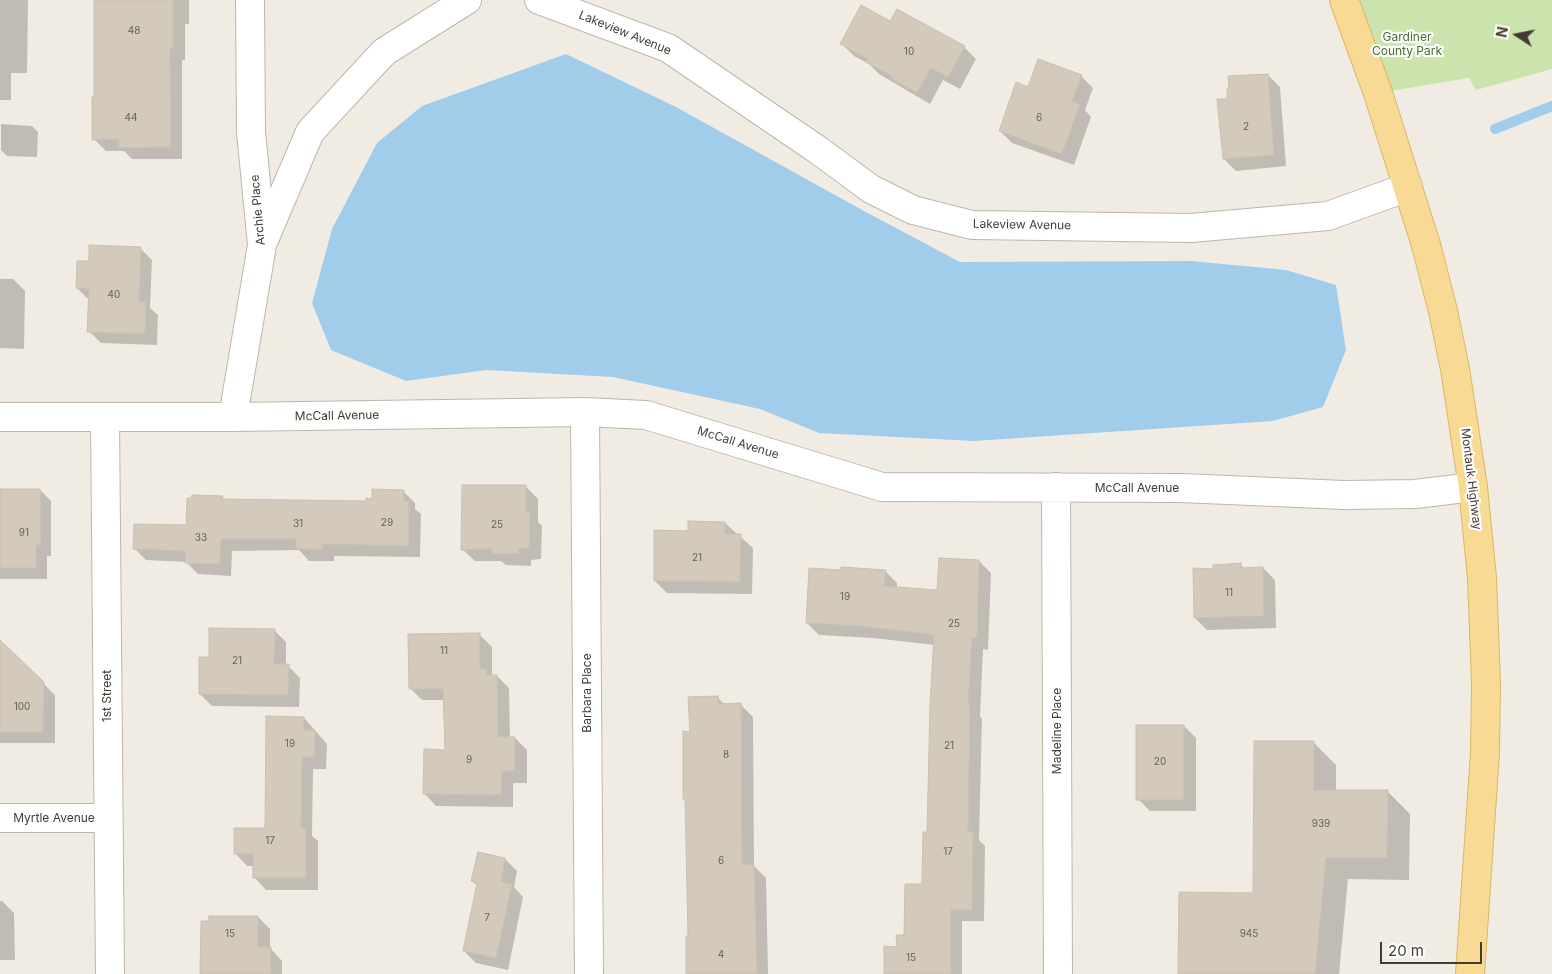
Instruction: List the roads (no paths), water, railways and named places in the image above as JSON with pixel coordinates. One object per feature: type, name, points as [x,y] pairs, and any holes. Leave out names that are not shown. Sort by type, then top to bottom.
[{"type":"main road","name":"Montauk Highway","points":[[1344,0],[1378,93],[1426,246],[1443,311],[1474,487],[1482,578],[1486,684],[1484,762],[1470,974]]},
{"type":"street","name":"Archie Place","points":[[233,417],[262,245],[251,132],[250,0]]},
{"type":"street","points":[[262,245],[310,132],[384,52],[467,0]]},
{"type":"street","name":"Lakeview Avenue","points":[[538,0],[668,48],[818,150],[871,189],[913,210],[972,225],[1191,228],[1328,216],[1408,187]]},
{"type":"street","name":"McCall Avenue","points":[[0,418],[586,412],[646,416],[882,486],[1181,488],[1352,494],[1415,494],[1474,487]]},
{"type":"street","name":"Barbara Place","points":[[586,412],[590,974]]},
{"type":"street","name":"1st Street","points":[[105,418],[110,974]]},
{"type":"street","name":"Madeline Place","points":[[1056,487],[1058,974]]},
{"type":"street","name":"Myrtle Avenue","points":[[0,818],[108,818]]},
{"type":"water","points":[[566,54],[676,107],[960,262],[1191,261],[1286,270],[1336,285],[1346,350],[1323,407],[1273,421],[974,441],[819,433],[760,409],[613,377],[486,370],[406,381],[331,350],[312,303],[332,229],[377,143],[422,106]]},
{"type":"waterway","points":[[1495,129],[1552,106]]},
{"type":"park label","name":"Gardiner County Park","points":[[1407,44]]}]
